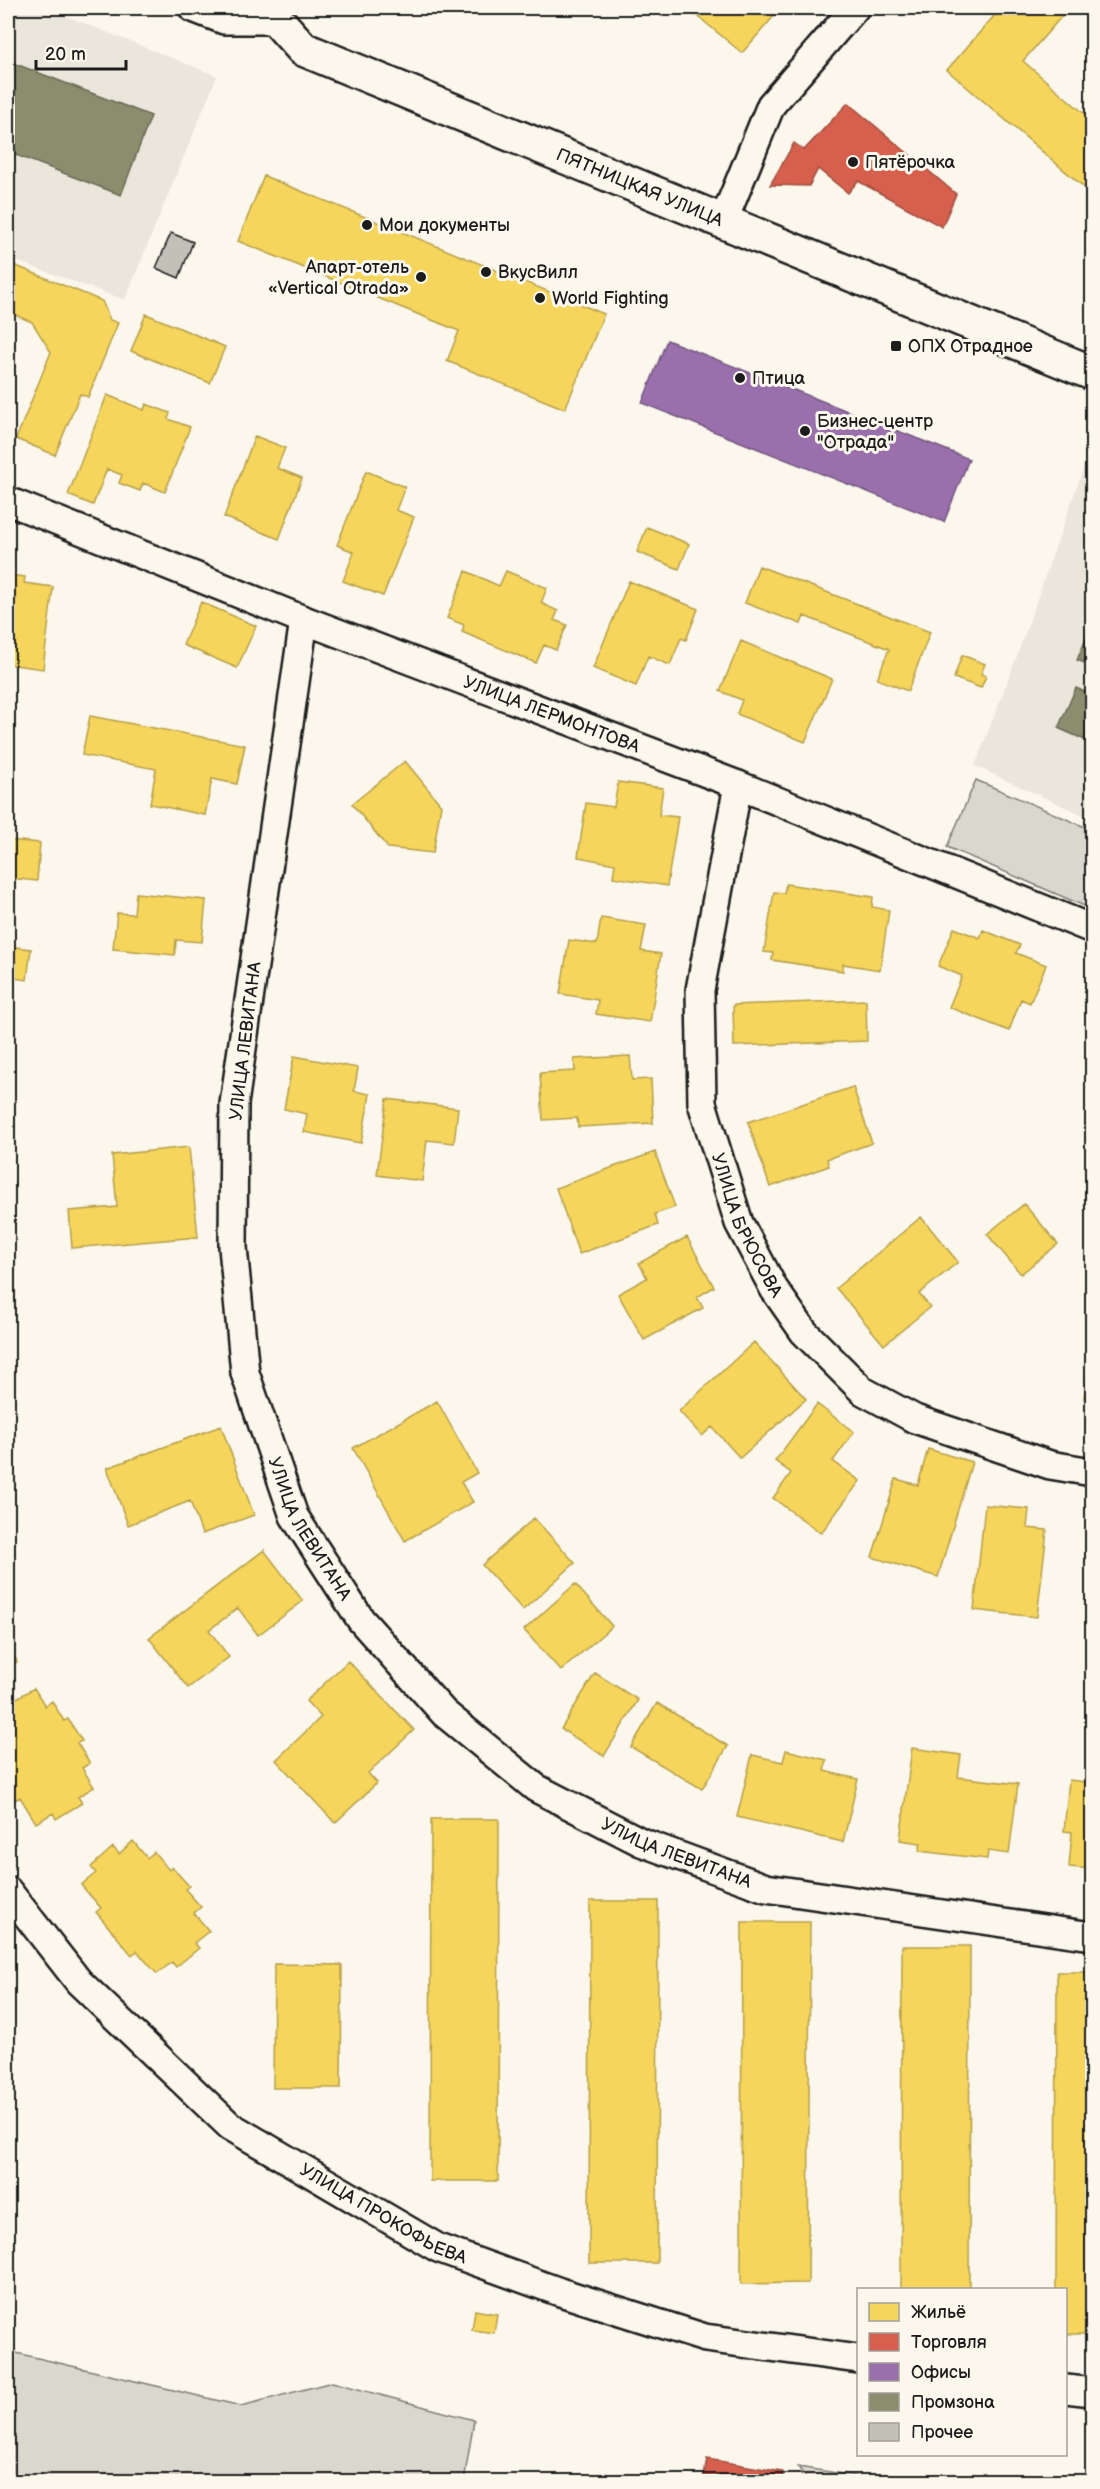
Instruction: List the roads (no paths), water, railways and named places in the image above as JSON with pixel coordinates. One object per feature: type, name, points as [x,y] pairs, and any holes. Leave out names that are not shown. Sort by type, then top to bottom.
[{"type":"street","name":"ПЯТНИЦКАЯ УЛИЦА","points":[[193,8],[224,20],[274,14],[303,49],[1092,373]]},
{"type":"street","points":[[723,222],[771,105],[855,8]]},
{"type":"street","name":"УЛИЦА ЛЕРМОНТОВА","points":[[8,501],[304,620],[738,785],[1092,929]]},
{"type":"street","name":"УЛИЦА ЛЕВИТАНА","points":[[304,620],[234,1104],[233,1248],[245,1373],[294,1516],[361,1620],[444,1713],[536,1788],[641,1842],[766,1887],[1092,1936]]},
{"type":"street","name":"УЛИЦА БРЮСОВА","points":[[738,785],[700,990],[702,1103],[739,1224],[774,1289],[804,1332],[863,1391],[915,1419],[1050,1465],[1092,1472]]},
{"type":"street","name":"УЛИЦА ПРОКОФЬЕВА","points":[[8,1891],[79,1982],[230,2126],[438,2248],[560,2292],[705,2338],[857,2360]]},
{"type":"street","points":[[1067,2389],[1092,2392]]},
{"type":"place","name":"Пятёрочка","points":[[853,162]]},
{"type":"place","name":"Мои документы","points":[[367,225]]},
{"type":"place","name":"ВкусВилл","points":[[486,272]]},
{"type":"place","name":"Апарт-отель «Vertical Otrada»","points":[[421,277]]},
{"type":"place","name":"World Fighting","points":[[540,298]]},
{"type":"place","name":"ОПХ Отрадное","points":[[896,346]]},
{"type":"place","name":"Птица","points":[[740,378]]},
{"type":"place","name":"Бизнес-центр \"Отрада\"","points":[[805,431]]}]
